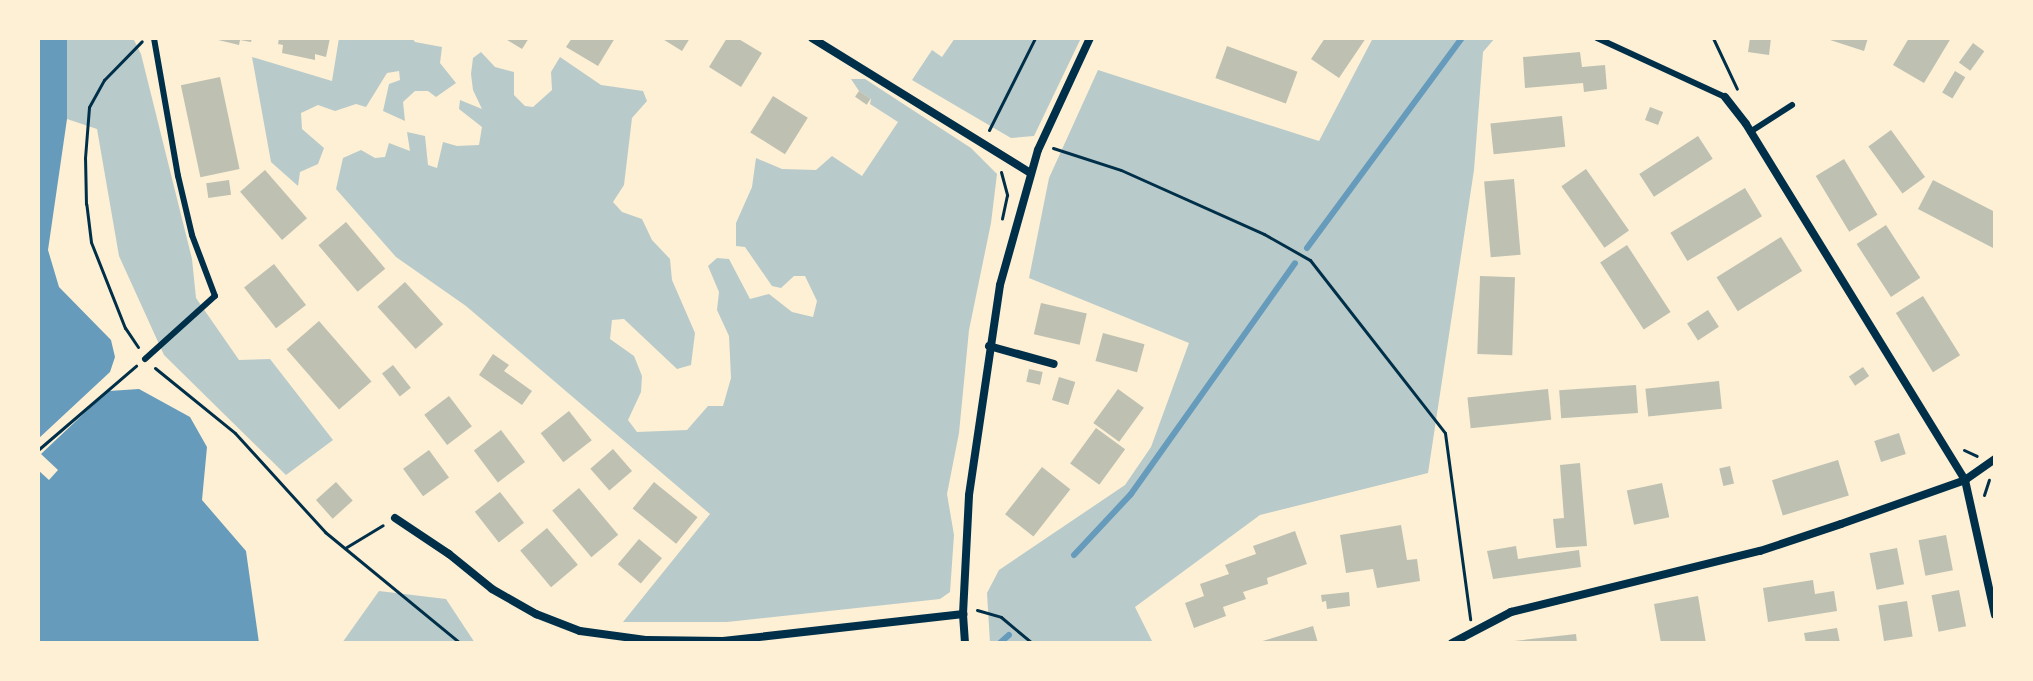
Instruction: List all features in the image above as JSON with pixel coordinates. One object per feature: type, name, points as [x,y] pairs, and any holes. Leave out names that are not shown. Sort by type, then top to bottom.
[{"type":"street","points":[[812,38],[1031,173]]},
{"type":"street","points":[[965,643],[963,603],[969,495],[1000,285],[1031,173],[1090,38]]},
{"type":"street","points":[[1725,97],[1750,132],[1965,480],[1995,615]]},
{"type":"street","points":[[989,346],[1054,364]]},
{"type":"street","points":[[1452,643],[1511,612],[1760,551],[1965,480],[1995,459]]},
{"type":"street","points":[[395,518],[449,554],[492,589],[536,614],[580,631],[647,640],[723,641],[963,614]]},
{"type":"street","points":[[1471,633],[1473,643]]},
{"type":"lane","points":[[145,359],[215,296],[192,235],[178,176],[154,38]]},
{"type":"lane","points":[[1597,38],[1725,97]]},
{"type":"lane","points":[[1750,132],[1792,105]]},
{"type":"path","points":[[980,143],[1035,38]]},
{"type":"path","points":[[1713,38],[1729,76]]},
{"type":"path","points":[[141,43],[104,80],[89,107],[85,173],[91,242],[125,328],[145,359],[235,433],[298,504],[344,549],[460,643]]},
{"type":"path","points":[[1050,155],[1059,135]]},
{"type":"path","points":[[1053,148],[1121,170],[1264,234],[1310,260],[1445,433],[1471,633]]},
{"type":"path","points":[[1002,218],[1007,195],[1000,173],[1007,160]]},
{"type":"path","points":[[39,449],[145,359]]},
{"type":"path","points":[[1984,507],[1984,493],[1991,476],[1985,467]]},
{"type":"path","points":[[344,549],[395,518]]},
{"type":"path","points":[[963,603],[977,602],[978,621]]},
{"type":"path","points":[[977,610],[1001,617],[1032,643]]},
{"type":"shaded area","points":[[67,38],[133,38],[141,54],[192,259],[196,298],[239,360],[270,359],[333,440],[286,475],[164,355],[119,256],[97,129],[67,119]]},
{"type":"shaded area","points":[[339,38],[412,38],[415,42],[442,47],[440,63],[456,83],[436,97],[428,91],[415,91],[403,102],[405,121],[383,111],[389,84],[400,80],[399,71],[387,73],[366,107],[356,104],[335,111],[318,105],[301,113],[302,129],[324,148],[318,164],[300,172],[298,186],[271,162],[252,57],[332,81]]},
{"type":"shaded area","points":[[955,38],[1081,38],[1034,136],[1011,138],[912,80],[932,50],[942,57]]},
{"type":"shaded area","points":[[1373,38],[1495,38],[1483,52],[1474,170],[1428,473],[1260,515],[1135,607],[1153,643],[990,643],[987,593],[999,570],[1125,485],[1151,447],[1189,343],[1029,278],[1049,178],[1098,70],[1319,141]]},
{"type":"shaded area","points":[[481,52],[495,67],[514,72],[514,95],[525,106],[533,107],[552,90],[551,72],[560,57],[601,85],[643,91],[647,101],[632,118],[624,185],[613,202],[622,212],[642,219],[652,240],[670,259],[672,280],[695,333],[691,365],[677,369],[624,319],[612,320],[610,339],[634,356],[642,376],[641,392],[628,420],[637,432],[687,430],[708,406],[723,406],[731,378],[729,336],[717,310],[719,292],[708,266],[717,258],[729,259],[750,299],[769,294],[792,312],[813,317],[817,301],[805,276],[794,276],[781,288],[772,286],[745,247],[736,246],[736,223],[752,187],[756,158],[782,169],[816,170],[832,156],[862,176],[898,122],[870,104],[871,99],[859,91],[851,79],[865,79],[971,148],[997,174],[991,223],[969,330],[959,433],[947,494],[954,535],[950,592],[940,599],[727,622],[623,622],[710,514],[466,306],[396,257],[336,189],[343,158],[361,150],[375,158],[385,157],[389,143],[410,151],[407,132],[425,136],[428,165],[437,168],[443,142],[457,146],[479,145],[482,127],[459,109],[460,100],[482,109],[473,90],[471,74],[473,58]]},
{"type":"shaded area","points":[[379,591],[446,599],[475,643],[342,643]]},
{"type":"water","points":[[38,38],[67,38],[67,119],[48,250],[59,287],[111,340],[115,357],[110,372],[38,439]]},
{"type":"water","points":[[139,389],[190,417],[207,447],[202,500],[246,551],[259,643],[38,643],[38,452],[109,391]]},
{"type":"pier","points":[[112,387],[41,454],[58,470],[49,480],[38,470],[38,448],[106,388]]},
{"type":"building","points":[[210,38],[252,38],[251,42],[240,40],[239,45]]},
{"type":"building","points":[[279,38],[330,38],[326,57],[315,54],[315,60],[282,53],[283,45],[278,44]]},
{"type":"building","points":[[504,38],[529,38],[522,49]]},
{"type":"building","points":[[572,38],[615,38],[598,66],[566,47]]},
{"type":"building","points":[[661,38],[690,38],[682,51]]},
{"type":"building","points":[[727,38],[737,38],[762,53],[741,87],[709,67]]},
{"type":"building","points":[[1325,38],[1366,38],[1339,78],[1311,59]]},
{"type":"building","points":[[1750,38],[1771,38],[1769,55],[1748,52]]},
{"type":"building","points":[[1824,38],[1868,38],[1864,51]]},
{"type":"building","points":[[1909,38],[1951,38],[1924,83],[1893,65]]},
{"type":"building","points":[[1973,43],[1984,51],[1970,71],[1959,62]]},
{"type":"building","points":[[1227,46],[1297,72],[1286,104],[1215,78]]},
{"type":"building","points":[[1580,52],[1582,67],[1605,65],[1607,89],[1584,92],[1583,83],[1525,88],[1523,57]]},
{"type":"building","points":[[1955,71],[1965,77],[1952,99],[1942,92]]},
{"type":"building","points":[[220,77],[240,169],[200,177],[181,85]]},
{"type":"building","points":[[859,91],[871,99],[867,105],[855,97]]},
{"type":"building","points":[[773,96],[808,118],[785,154],[750,132]]},
{"type":"building","points":[[1650,107],[1663,112],[1658,125],[1645,120]]},
{"type":"building","points":[[1562,116],[1565,147],[1494,154],[1490,124]]},
{"type":"building","points":[[1891,130],[1925,177],[1902,193],[1868,146]]},
{"type":"building","points":[[1698,136],[1713,159],[1654,197],[1639,174]]},
{"type":"building","points":[[1844,159],[1877,215],[1849,232],[1816,176]]},
{"type":"building","points":[[1586,169],[1629,230],[1604,248],[1561,186]]},
{"type":"building","points":[[265,170],[307,218],[282,240],[240,192]]},
{"type":"building","points":[[1514,179],[1521,255],[1491,257],[1484,182]]},
{"type":"building","points":[[229,180],[231,195],[208,198],[206,183]]},
{"type":"building","points":[[1933,180],[1995,212],[1995,249],[1918,209]]},
{"type":"building","points":[[1745,188],[1762,216],[1687,261],[1670,233]]},
{"type":"building","points":[[346,222],[385,269],[358,292],[318,245]]},
{"type":"building","points":[[1886,225],[1920,278],[1891,297],[1857,244]]},
{"type":"building","points":[[1781,237],[1802,271],[1738,311],[1717,277]]},
{"type":"building","points":[[1627,245],[1671,312],[1644,330],[1600,262]]},
{"type":"building","points":[[274,264],[306,305],[276,328],[244,287]]},
{"type":"building","points":[[1480,276],[1515,277],[1512,355],[1477,354]]},
{"type":"building","points":[[405,282],[443,324],[416,349],[378,307]]},
{"type":"building","points":[[1923,296],[1960,355],[1933,372],[1896,313]]},
{"type":"building","points":[[1041,303],[1087,314],[1080,345],[1034,334]]},
{"type":"building","points":[[1708,310],[1719,327],[1698,340],[1687,324]]},
{"type":"building","points":[[319,321],[371,381],[339,410],[287,349]]},
{"type":"building","points":[[1103,333],[1145,344],[1137,372],[1095,361]]},
{"type":"building","points":[[493,354],[509,365],[504,371],[532,391],[522,405],[479,375]]},
{"type":"building","points":[[393,365],[411,388],[400,396],[382,374]]},
{"type":"building","points":[[1863,367],[1869,376],[1855,386],[1849,377]]},
{"type":"building","points":[[1029,369],[1043,372],[1040,385],[1026,382]]},
{"type":"building","points":[[1059,377],[1075,382],[1068,405],[1052,400]]},
{"type":"building","points":[[1719,381],[1722,409],[1648,417],[1645,389]]},
{"type":"building","points":[[1636,385],[1638,413],[1561,418],[1559,390]]},
{"type":"building","points":[[1118,389],[1144,408],[1119,442],[1093,423]]},
{"type":"building","points":[[1548,389],[1551,420],[1471,428],[1467,397]]},
{"type":"building","points":[[449,396],[472,426],[447,445],[424,415]]},
{"type":"building","points":[[569,411],[592,440],[563,462],[541,433]]},
{"type":"building","points":[[1096,428],[1125,449],[1099,485],[1070,464]]},
{"type":"building","points":[[501,430],[525,462],[498,482],[474,450]]},
{"type":"building","points":[[1899,433],[1906,454],[1881,462],[1874,441]]},
{"type":"building","points":[[613,449],[632,471],[609,491],[590,469]]},
{"type":"building","points":[[429,450],[449,478],[423,496],[403,469]]},
{"type":"building","points":[[1838,460],[1849,495],[1783,516],[1772,480]]},
{"type":"building","points":[[1580,463],[1587,546],[1556,548],[1553,519],[1564,518],[1560,465]]},
{"type":"building","points":[[1730,466],[1734,484],[1723,486],[1719,468]]},
{"type":"building","points":[[1042,467],[1070,489],[1033,536],[1005,514]]},
{"type":"building","points":[[336,482],[353,501],[333,519],[316,500]]},
{"type":"building","points":[[654,482],[698,517],[676,544],[633,508]]},
{"type":"building","points":[[1662,483],[1669,517],[1634,525],[1627,490]]},
{"type":"building","points":[[579,488],[618,535],[591,557],[552,510]]},
{"type":"building","points":[[500,492],[524,523],[499,542],[475,512]]},
{"type":"building","points":[[1401,525],[1407,560],[1417,559],[1420,581],[1377,588],[1373,569],[1346,573],[1340,535]]},
{"type":"building","points":[[547,528],[578,565],[551,587],[520,550]]},
{"type":"building","points":[[1295,531],[1307,564],[1267,578],[1268,584],[1243,592],[1246,599],[1223,607],[1226,616],[1194,628],[1185,603],[1204,596],[1200,584],[1229,574],[1225,565],[1256,554],[1253,546]]},
{"type":"building","points":[[1946,535],[1953,570],[1925,576],[1919,540]]},
{"type":"building","points":[[639,539],[662,558],[641,584],[618,564]]},
{"type":"building","points":[[1516,546],[1518,559],[1579,550],[1581,567],[1493,579],[1487,551]]},
{"type":"building","points":[[1897,548],[1904,584],[1877,590],[1870,553]]},
{"type":"building","points":[[1813,580],[1815,594],[1834,591],[1837,611],[1768,622],[1763,588]]},
{"type":"building","points":[[1959,590],[1966,626],[1939,632],[1932,595]]},
{"type":"building","points":[[1349,592],[1350,606],[1327,609],[1326,601],[1322,602],[1321,595]]},
{"type":"building","points":[[1698,596],[1706,643],[1661,643],[1654,604]]},
{"type":"building","points":[[1907,601],[1913,637],[1884,641],[1878,606]]},
{"type":"building","points":[[1313,626],[1318,643],[1259,642]]},
{"type":"building","points":[[1837,628],[1840,643],[1806,643],[1804,633]]},
{"type":"building","points":[[1576,634],[1577,643],[1514,643],[1514,641]]},
{"type":"waterway","points":[[1307,248],[1462,38]]},
{"type":"waterway","points":[[1074,555],[1131,494],[1295,263]]},
{"type":"waterway","points":[[1000,643],[1009,635]]}]
